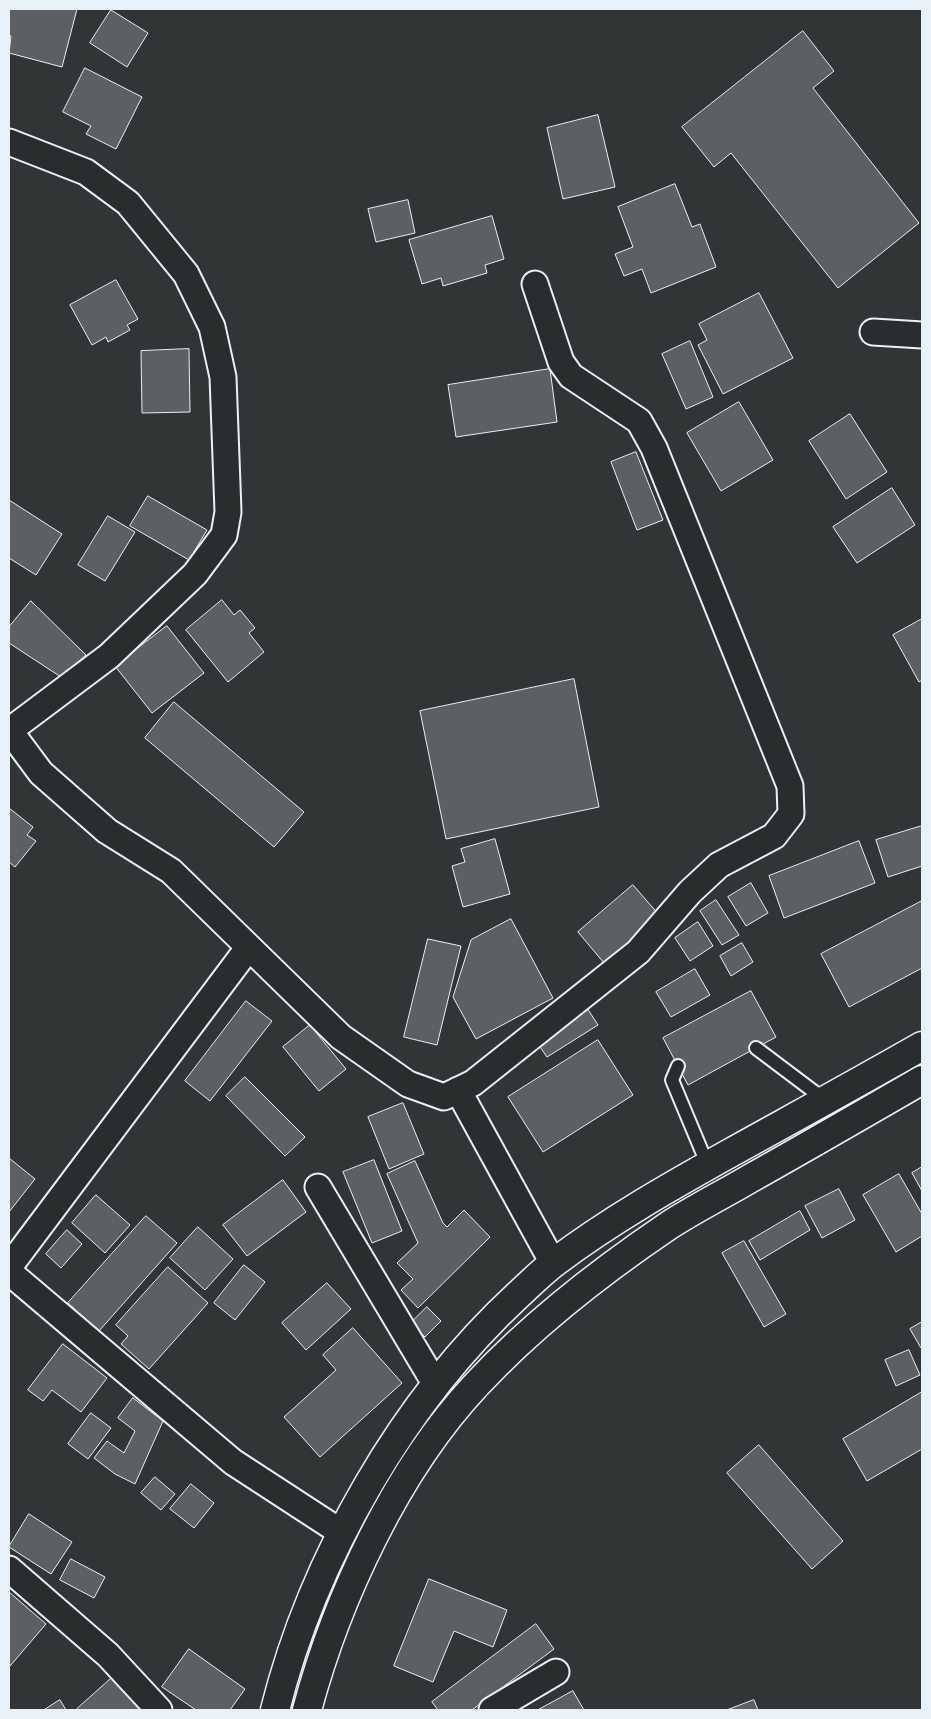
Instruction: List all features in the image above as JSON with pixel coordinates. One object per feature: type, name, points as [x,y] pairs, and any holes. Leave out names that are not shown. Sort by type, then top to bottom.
[{"type":"main road","points":[[275,1710],[302,1626],[342,1533],[370,1482],[405,1427],[453,1362],[499,1313],[553,1263],[652,1196],[922,1046]]},
{"type":"main road","points":[[307,1710],[331,1637],[360,1567],[396,1494],[434,1437],[476,1384],[526,1335],[573,1296],[669,1225],[922,1080]]},
{"type":"street","points":[[9,142],[86,172],[128,203],[186,274],[212,327],[223,377],[228,512],[224,535],[195,574],[109,656],[9,730],[41,773],[108,831],[170,871],[341,1037],[408,1084],[444,1097],[473,1082],[638,952],[690,892],[720,865],[774,836],[791,814],[790,786],[654,448],[639,421],[571,376],[561,362],[535,284]]},
{"type":"street","points":[[873,332],[922,335]]},
{"type":"street","points":[[9,1267],[249,948]]},
{"type":"street","points":[[458,1090],[553,1263]]},
{"type":"street","points":[[318,1188],[436,1385]]},
{"type":"street","points":[[9,1272],[233,1462],[342,1533]]},
{"type":"street","points":[[9,1569],[108,1655],[159,1710]]},
{"type":"street","points":[[492,1710],[556,1672]]},
{"type":"lane","points":[[756,1048],[825,1100]]},
{"type":"lane","points":[[678,1066],[672,1080],[708,1166]]},
{"type":"building","points":[[9,9],[77,9],[62,67],[9,53],[11,36],[9,35]]},
{"type":"building","points":[[111,10],[148,33],[127,67],[90,43]]},
{"type":"building","points":[[803,31],[834,71],[813,88],[919,223],[838,288],[731,153],[714,167],[682,127]]},
{"type":"building","points":[[85,68],[142,97],[116,149],[86,134],[91,126],[63,112]]},
{"type":"building","points":[[598,115],[615,187],[563,199],[547,128]]},
{"type":"building","points":[[675,184],[692,227],[700,224],[716,267],[651,293],[642,269],[624,276],[615,254],[633,247],[618,207]]},
{"type":"building","points":[[408,200],[415,233],[376,242],[368,209]]},
{"type":"building","points":[[492,216],[504,259],[485,265],[487,273],[443,286],[441,278],[422,284],[409,240]]},
{"type":"building","points":[[116,280],[138,319],[127,325],[130,330],[108,342],[106,337],[92,345],[70,305]]},
{"type":"building","points":[[759,293],[793,358],[723,394],[698,345],[707,340],[699,324]]},
{"type":"building","points":[[690,341],[713,397],[686,409],[662,354]]},
{"type":"building","points":[[189,349],[190,412],[142,413],[141,351]]},
{"type":"building","points":[[550,369],[557,422],[456,437],[448,385]]},
{"type":"building","points":[[739,402],[773,460],[721,491],[687,433]]},
{"type":"building","points":[[850,414],[887,472],[846,499],[809,441]]},
{"type":"building","points":[[636,452],[663,520],[637,530],[611,462]]},
{"type":"building","points":[[892,488],[915,525],[857,563],[833,527]]},
{"type":"building","points":[[148,496],[207,530],[189,560],[130,526]]},
{"type":"building","points":[[9,500],[62,534],[36,575],[9,558]]},
{"type":"building","points":[[108,516],[135,532],[105,581],[78,565]]},
{"type":"building","points":[[222,600],[234,615],[240,610],[255,628],[249,633],[264,652],[228,682],[186,630]]},
{"type":"building","points":[[31,601],[86,655],[61,677],[9,643],[9,627]]},
{"type":"building","points":[[922,619],[922,680],[919,682],[893,635]]},
{"type":"building","points":[[167,626],[204,673],[152,713],[115,666]]},
{"type":"building","points":[[574,679],[599,807],[446,839],[420,711]]},
{"type":"building","points":[[174,702],[304,812],[274,847],[145,738]]},
{"type":"building","points":[[9,808],[33,827],[27,835],[36,841],[15,867],[9,862]]},
{"type":"building","points":[[922,826],[922,866],[888,877],[876,840]]},
{"type":"building","points":[[495,839],[510,894],[463,907],[452,866],[465,862],[461,849]]},
{"type":"building","points":[[859,841],[875,883],[784,918],[769,876]]},
{"type":"building","points":[[751,883],[768,913],[746,926],[728,897]]},
{"type":"building","points":[[633,885],[660,916],[604,963],[578,932]]},
{"type":"building","points":[[716,900],[739,935],[722,945],[700,911]]},
{"type":"building","points":[[922,901],[922,968],[849,1007],[821,954]]},
{"type":"building","points":[[511,919],[553,998],[476,1039],[453,997],[471,940]]},
{"type":"building","points":[[698,922],[713,946],[690,961],[675,938]]},
{"type":"building","points":[[428,939],[461,946],[437,1045],[404,1037]]},
{"type":"building","points":[[742,943],[753,962],[731,976],[720,956]]},
{"type":"building","points":[[695,969],[710,995],[671,1017],[656,992]]},
{"type":"building","points":[[751,991],[776,1037],[688,1085],[663,1038]]},
{"type":"building","points":[[246,1001],[272,1021],[210,1101],[185,1081]]},
{"type":"building","points":[[587,1008],[598,1025],[547,1057],[536,1041]]},
{"type":"building","points":[[310,1025],[346,1069],[319,1091],[283,1047]]},
{"type":"building","points":[[598,1040],[633,1095],[543,1152],[508,1097]]},
{"type":"building","points":[[245,1077],[305,1137],[285,1156],[226,1096]]},
{"type":"building","points":[[403,1103],[424,1154],[389,1169],[368,1117]]},
{"type":"building","points":[[9,1158],[35,1179],[9,1212]]},
{"type":"building","points":[[374,1160],[402,1231],[372,1243],[343,1172]]},
{"type":"building","points":[[415,1161],[443,1223],[447,1227],[464,1210],[490,1237],[418,1308],[401,1290],[413,1279],[397,1263],[418,1243],[387,1174]]},
{"type":"building","points":[[922,1167],[922,1191],[912,1173]]},
{"type":"building","points":[[899,1174],[922,1214],[922,1236],[896,1252],[863,1195]]},
{"type":"building","points":[[283,1180],[306,1212],[247,1256],[223,1225]]},
{"type":"building","points":[[839,1189],[855,1220],[822,1238],[805,1206]]},
{"type":"building","points":[[96,1195],[130,1225],[105,1253],[72,1223]]},
{"type":"building","points":[[800,1211],[810,1230],[760,1260],[749,1241]]},
{"type":"building","points":[[146,1216],[177,1243],[99,1331],[68,1303]]},
{"type":"building","points":[[198,1227],[233,1259],[205,1290],[170,1258]]},
{"type":"building","points":[[67,1230],[82,1244],[61,1268],[46,1254]]},
{"type":"building","points":[[744,1241],[786,1314],[764,1327],[722,1253]]},
{"type":"building","points":[[244,1265],[265,1282],[235,1320],[214,1303]]},
{"type":"building","points":[[168,1267],[208,1303],[149,1369],[121,1344],[128,1336],[116,1325]]},
{"type":"building","points":[[327,1283],[351,1309],[306,1350],[282,1323]]},
{"type":"building","points":[[427,1307],[441,1321],[425,1337],[411,1323]]},
{"type":"building","points":[[922,1322],[922,1347],[921,1348],[910,1329]]},
{"type":"building","points":[[353,1328],[402,1383],[320,1457],[284,1417],[336,1370],[323,1355]]},
{"type":"building","points":[[63,1344],[107,1378],[81,1412],[52,1390],[43,1401],[28,1390]]},
{"type":"building","points":[[909,1350],[920,1375],[896,1386],[885,1360]]},
{"type":"building","points":[[922,1392],[922,1449],[867,1481],[843,1439]]},
{"type":"building","points":[[133,1398],[163,1421],[135,1484],[115,1474],[94,1458],[107,1441],[124,1453],[135,1431],[118,1418]]},
{"type":"building","points":[[91,1413],[111,1428],[88,1459],[68,1444]]},
{"type":"building","points":[[759,1445],[843,1541],[812,1569],[727,1473]]},
{"type":"building","points":[[155,1477],[175,1494],[161,1510],[141,1493]]},
{"type":"building","points":[[191,1484],[214,1503],[194,1528],[170,1509]]},
{"type":"building","points":[[29,1514],[72,1542],[51,1574],[9,1547]]},
{"type":"building","points":[[71,1559],[105,1577],[94,1598],[60,1580]]},
{"type":"building","points":[[429,1579],[507,1610],[493,1647],[454,1631],[433,1682],[394,1666]]},
{"type":"building","points":[[9,1592],[46,1624],[10,1666],[9,1664]]},
{"type":"building","points":[[536,1624],[554,1649],[472,1710],[438,1710],[432,1702]]},
{"type":"building","points":[[189,1649],[245,1689],[230,1710],[196,1710],[162,1687]]},
{"type":"building","points":[[114,1676],[144,1710],[77,1709]]},
{"type":"building","points":[[573,1691],[584,1710],[538,1710]]},
{"type":"building","points":[[60,1700],[66,1710],[44,1710]]},
{"type":"building","points":[[754,1700],[758,1710],[727,1710]]}]
